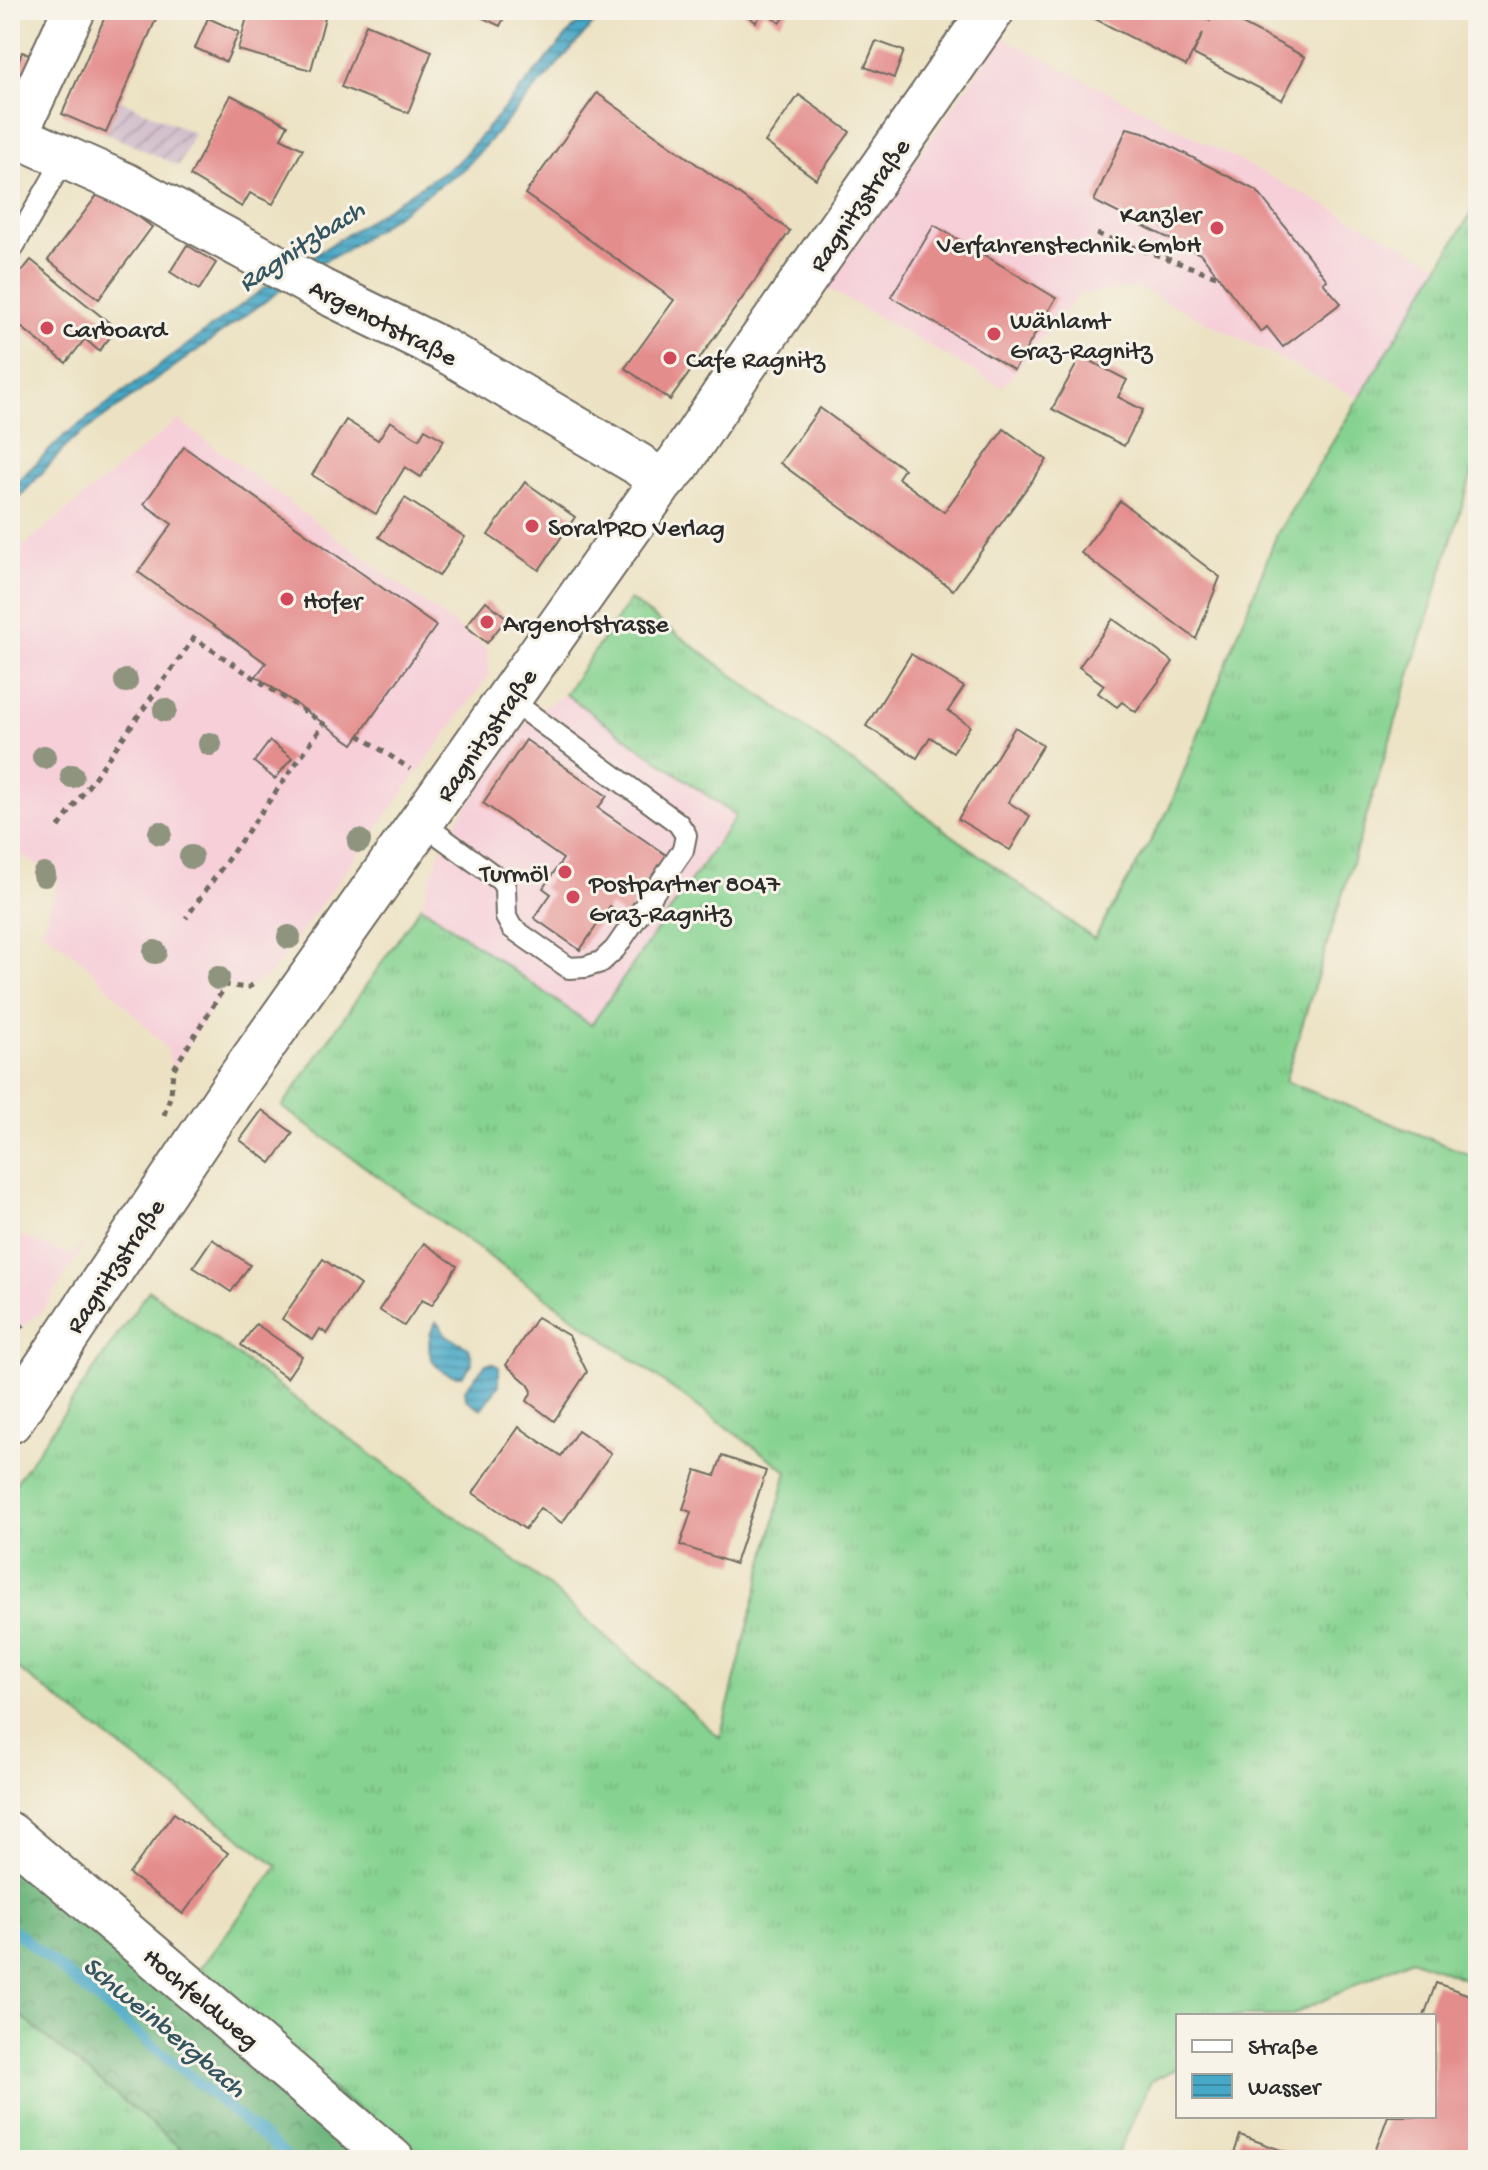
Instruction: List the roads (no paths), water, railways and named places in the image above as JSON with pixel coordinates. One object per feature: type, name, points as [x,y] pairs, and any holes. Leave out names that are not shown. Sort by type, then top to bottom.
[{"type":"main road","name":"Ragnitzstraße","points":[[10,1421],[235,1085],[661,483],[678,464],[992,10]]},
{"type":"street","points":[[13,134],[74,10]]},
{"type":"street","name":"Argenotstraße","points":[[13,134],[125,184],[321,290],[444,350],[638,464],[661,483]]},
{"type":"street","name":"Hochfeldweg","points":[[10,1834],[393,2160]]},
{"type":"lane","points":[[10,253],[65,157]]},
{"type":"lane","points":[[422,823],[500,880],[505,887],[506,917],[512,928],[569,968],[601,962],[615,949],[683,850],[686,835],[678,823],[509,699]]},
{"type":"water","name":"Ragnitzbach","points":[[589,10],[606,10],[465,168],[343,252],[317,264],[71,441],[10,504],[10,489],[65,435],[263,289],[458,162]]},
{"type":"water","points":[[436,1322],[446,1334],[470,1351],[472,1364],[462,1376],[443,1371],[432,1358],[429,1340]]},
{"type":"water","points":[[486,1364],[499,1367],[499,1385],[481,1409],[466,1399],[465,1389]]},
{"type":"waterway","name":"Schweinbergbach","points":[[10,1927],[291,2160]]},
{"type":"place","name":"Kanzler Verfahrenstechnik GmbH","points":[[1217,228]]},
{"type":"place","name":"Carboard","points":[[47,328]]},
{"type":"place","name":"Wählamt Graz-Ragnitz","points":[[994,334]]},
{"type":"place","name":"Cafe Ragnitz","points":[[670,358]]},
{"type":"place","name":"SoralPRO Verlag","points":[[532,526]]},
{"type":"place","name":"Hofer","points":[[287,599]]},
{"type":"place","name":"Argenotstrasse","points":[[487,622]]},
{"type":"place","name":"Turmöl","points":[[565,872]]},
{"type":"place","name":"Postpartner 8047 Graz-Ragnitz","points":[[573,897]]}]
